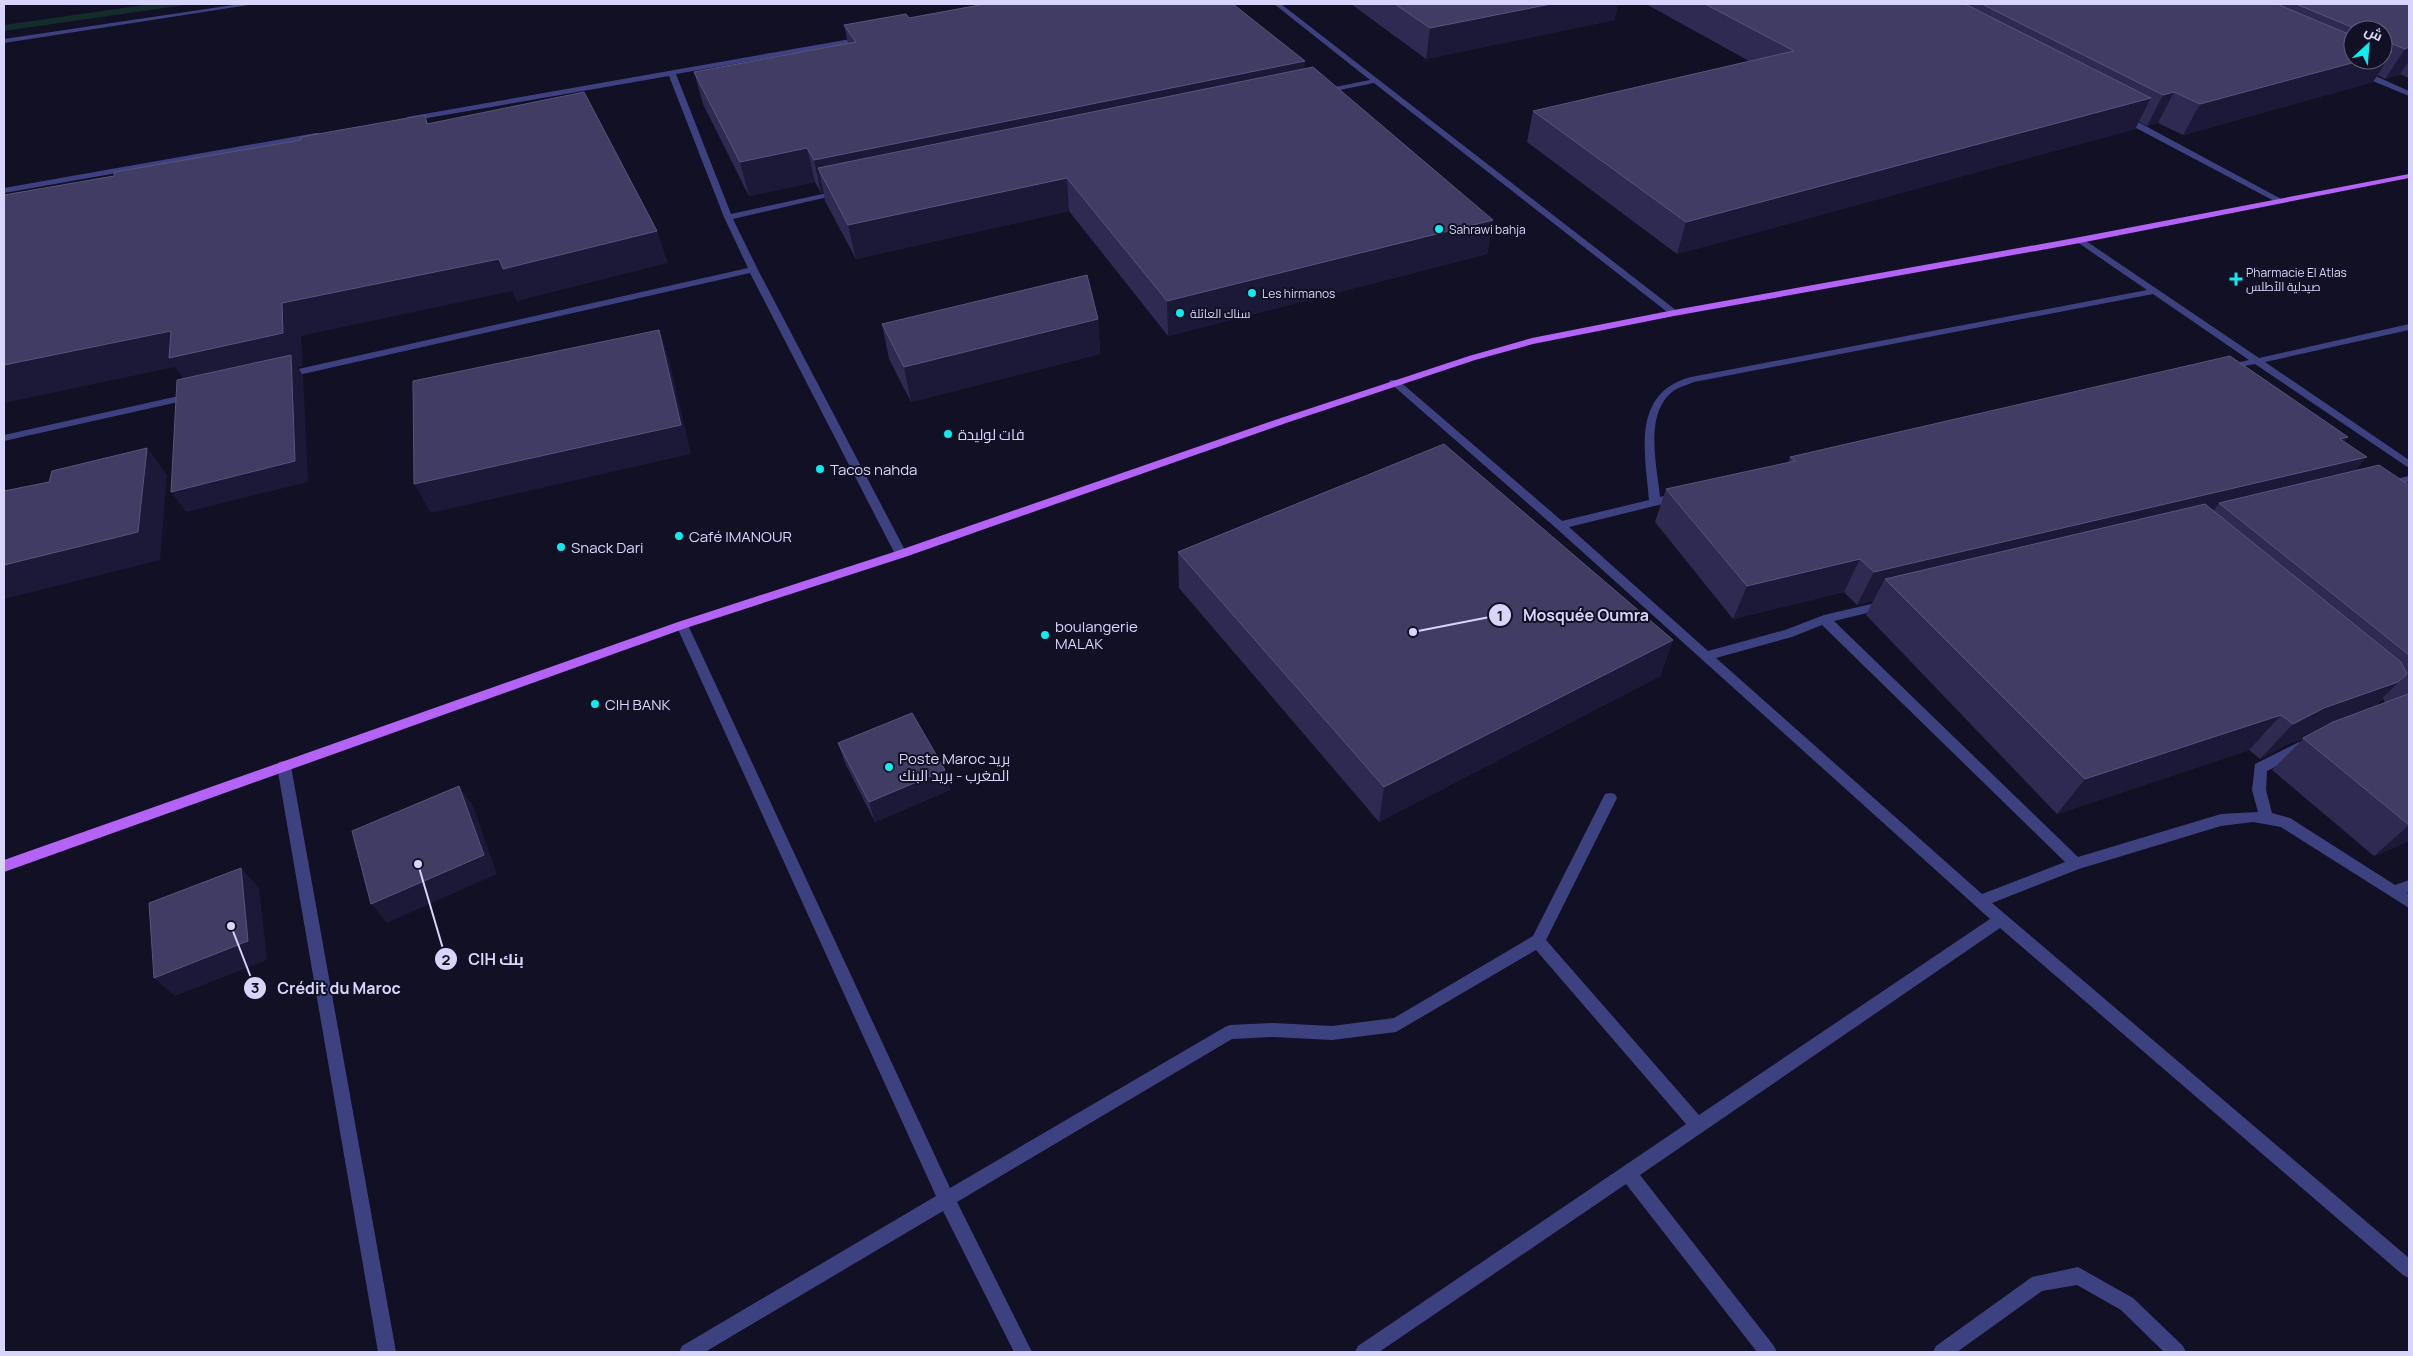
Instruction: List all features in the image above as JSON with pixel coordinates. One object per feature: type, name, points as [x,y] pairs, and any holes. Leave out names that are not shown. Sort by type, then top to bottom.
[{"type":"main road","points":[[4,866],[682,625],[901,554],[1394,382],[1532,341],[1674,313],[2080,240],[2409,176]]},
{"type":"street","points":[[4,41],[252,4]]},
{"type":"street","points":[[1277,4],[1674,313]]},
{"type":"street","points":[[397,121],[867,38]]},
{"type":"street","points":[[2356,70],[2409,94]]},
{"type":"street","points":[[672,73],[728,217],[753,270],[901,554]]},
{"type":"street","points":[[1317,93],[1375,81]]},
{"type":"street","points":[[2116,114],[2281,201]]},
{"type":"street","points":[[4,190],[328,133]]},
{"type":"street","points":[[728,217],[854,191]]},
{"type":"street","points":[[2080,240],[2409,465]]},
{"type":"street","points":[[276,377],[753,270]]},
{"type":"street","points":[[1655,502],[1651,423],[1656,404],[1669,389],[1684,383],[2155,291]]},
{"type":"street","points":[[2216,370],[2409,327]]},
{"type":"street","points":[[1394,382],[1560,525],[1979,902],[2409,1269]]},
{"type":"street","points":[[4,438],[198,394]]},
{"type":"street","points":[[2371,488],[2409,479]]},
{"type":"street","points":[[1560,525],[1694,493]]},
{"type":"street","points":[[1704,656],[1788,634],[1824,619],[1892,603]]},
{"type":"street","points":[[1824,619],[2076,864]]},
{"type":"street","points":[[682,625],[947,1200],[1023,1352]]},
{"type":"street","points":[[2266,816],[2259,790],[2260,768],[2296,748],[2321,740]]},
{"type":"street","points":[[284,766],[387,1352]]},
{"type":"street","points":[[688,1352],[1230,1032],[1273,1030],[1332,1033],[1396,1025],[1538,941],[1610,798]]},
{"type":"street","points":[[1979,902],[2076,864],[2221,820],[2244,816],[2266,816],[2285,822],[2409,902]]},
{"type":"street","points":[[2394,892],[2409,886]]},
{"type":"street","points":[[1364,1352],[2000,920]]},
{"type":"street","points":[[1538,941],[1698,1126]]},
{"type":"street","points":[[1628,1173],[1768,1352]]},
{"type":"street","points":[[1942,1352],[2038,1283],[2078,1276],[2127,1304],[2177,1352]]},
{"type":"green space","points":[[151,4],[192,4],[4,31],[4,25]]},
{"type":"building","points":[[985,4],[1233,4],[1305,61],[814,160],[807,148],[740,162],[694,72],[856,42],[844,25],[906,14],[909,18]]},
{"type":"building","points":[[1395,4],[1551,4],[1430,28]]},
{"type":"building","points":[[1705,4],[1965,4],[2151,98],[1686,222],[1533,111],[1794,51]]},
{"type":"building","points":[[1982,4],[2277,4],[2343,32],[2343,65],[2200,104],[2174,92],[2163,95]]},
{"type":"building","points":[[2296,4],[2409,4],[2409,47],[2405,49],[2393,44],[2393,20],[2343,20],[2343,23]]},
{"type":"building","points":[[1313,67],[1493,220],[1167,301],[1067,178],[848,225],[818,168]]},
{"type":"building","points":[[584,92],[657,231],[503,269],[499,259],[282,303],[283,333],[169,358],[171,331],[4,365],[4,195],[114,176],[115,172],[301,140],[301,137],[425,115],[427,124]]},
{"type":"building","points":[[1087,275],[1098,319],[904,367],[882,324]]},
{"type":"building","points":[[659,330],[681,425],[414,484],[413,381]]},
{"type":"building","points":[[291,355],[295,461],[171,492],[177,380]]},
{"type":"building","points":[[2230,356],[2348,437],[2340,439],[2367,457],[1874,572],[1860,559],[1747,586],[1666,489],[1795,461],[1790,457]]},
{"type":"building","points":[[1444,444],[1673,640],[1384,787],[1178,552]]},
{"type":"building","points":[[147,448],[138,532],[4,565],[4,491],[49,482],[52,471]]},
{"type":"building","points":[[2379,465],[2409,485],[2409,655],[2219,503]]},
{"type":"building","points":[[2205,504],[2401,662],[2407,674],[2398,682],[2324,708],[2293,724],[2281,715],[2085,779],[1885,579]]},
{"type":"building","points":[[2409,693],[2409,825],[2303,738],[2333,722]]},
{"type":"building","points":[[912,713],[945,770],[869,802],[838,743]]},
{"type":"building","points":[[459,786],[484,855],[371,904],[352,831]]},
{"type":"building","points":[[241,868],[248,941],[154,978],[149,903]]},
{"type":"place","name":"Sahrawi bahja","points":[[1439,229]]},
{"type":"place","name":"Pharmacie El Atlas صيدلية الأطلس","points":[[2236,279]]},
{"type":"place","name":"Les hirmanos","points":[[1252,293]]},
{"type":"place","name":"سناك العائلة","points":[[1180,313]]},
{"type":"place","name":"فات لوليدة","points":[[948,434]]},
{"type":"place","name":"Tacos nahda","points":[[820,469]]},
{"type":"place","name":"Café IMANOUR","points":[[679,536]]},
{"type":"place","name":"Snack Dari","points":[[561,547]]},
{"type":"place","name":"Mosquée Oumra","points":[[1413,632]]},
{"type":"place","name":"boulangerie MALAK","points":[[1045,635]]},
{"type":"place","name":"CIH BANK","points":[[595,704]]},
{"type":"place","name":"Poste Maroc بريد المغرب - بريد البنك","points":[[889,767]]},
{"type":"place","name":"CIH بنك","points":[[418,864]]},
{"type":"place","name":"Crédit du Maroc","points":[[231,926]]}]
